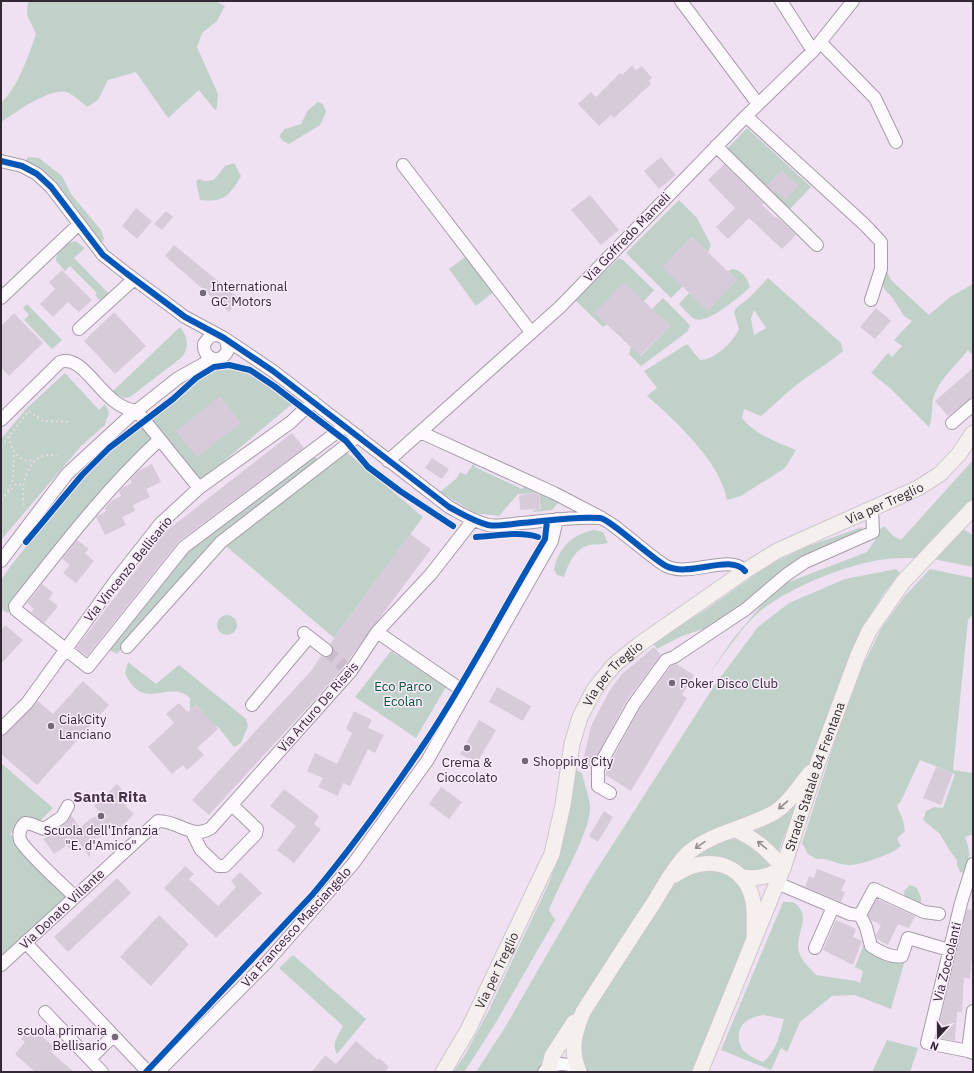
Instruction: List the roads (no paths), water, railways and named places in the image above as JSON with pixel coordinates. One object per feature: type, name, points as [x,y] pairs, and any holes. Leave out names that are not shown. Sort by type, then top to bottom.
[{"type":"main road","name":"Via per Treglio","points":[[443,1072],[468,1030],[552,854],[563,805],[572,744],[580,718],[594,690],[615,664],[670,622],[745,570],[777,551],[918,488],[940,474],[959,454],[973,433]]},
{"type":"main road","name":"Strada Statale 84 Frentana","points":[[700,1072],[783,868],[817,765],[858,655],[869,631],[903,582],[973,508]]},
{"type":"main road","points":[[579,1070],[574,1057],[573,1044],[575,1032],[583,1012],[669,879],[687,855],[703,842],[721,833],[736,830],[776,812],[789,801],[817,765]]},
{"type":"main road","points":[[736,830],[753,838],[766,848],[783,868],[770,876],[756,878],[741,877]]},
{"type":"main road","points":[[669,879],[690,866],[710,862],[728,868],[741,877],[749,890],[753,902],[754,941]]},
{"type":"main road","points":[[547,1070],[552,1056],[575,1020],[583,1012]]},
{"type":"street","points":[[681,1],[758,104]]},
{"type":"street","points":[[781,1],[817,46],[875,98],[896,142]]},
{"type":"street","name":"Via Goffredo Mameli","points":[[388,461],[569,297],[716,146],[817,46],[854,1]]},
{"type":"street","points":[[746,116],[865,225],[881,242],[881,269],[871,300]]},
{"type":"street","points":[[716,146],[817,245]]},
{"type":"street","points":[[1,161],[22,166],[38,174],[51,187],[103,255],[185,317],[259,361],[449,507],[473,520],[498,526],[557,519],[602,518]]},
{"type":"street","points":[[403,165],[531,332]]},
{"type":"street","points":[[1,298],[79,224]]},
{"type":"street","points":[[79,329],[134,279]]},
{"type":"street","points":[[185,317],[204,345],[207,356],[219,359]]},
{"type":"street","points":[[178,378],[210,336],[222,338]]},
{"type":"street","points":[[219,359],[228,350],[222,338]]},
{"type":"street","points":[[1,561],[68,474],[137,411],[178,378],[205,363],[219,359],[243,358],[259,361]]},
{"type":"street","points":[[4,411],[60,362],[64,360],[73,362],[81,366],[110,400],[127,410],[137,411],[199,488]]},
{"type":"street","name":"Via Vincenzo Bellisario","points":[[1,729],[27,703],[116,580],[160,524],[199,488],[291,422],[313,401]]},
{"type":"street","points":[[952,423],[973,405]]},
{"type":"street","points":[[160,440],[117,481],[94,507],[15,606],[16,610],[88,667],[184,548],[345,426]]},
{"type":"street","points":[[420,432],[554,493],[602,518],[666,566],[683,570],[706,568],[728,563],[741,566],[745,570]]},
{"type":"street","points":[[127,647],[221,542],[358,436]]},
{"type":"street","points":[[610,793],[598,786],[598,768],[634,704],[666,660],[746,609],[786,575],[805,562],[873,532],[872,509]]},
{"type":"street","name":"Via Francesco Masciangelo","points":[[158,1072],[268,960],[353,864],[427,761],[552,541],[557,519]]},
{"type":"street","name":"Via Arturo De Riseis","points":[[192,832],[204,832],[211,828],[232,805],[377,632],[431,574],[473,520]]},
{"type":"street","points":[[377,632],[466,693]]},
{"type":"street","points":[[252,705],[307,635],[326,650]]},
{"type":"street","points":[[192,832],[202,850],[218,866],[225,866],[256,834],[257,829],[232,805]]},
{"type":"street","points":[[68,806],[62,817],[44,829],[26,823],[20,831],[20,839],[28,850],[75,897]]},
{"type":"street","name":"Via Donato Villante","points":[[1,965],[158,821],[172,822],[192,832]]},
{"type":"street","name":"Via Zoccolanti","points":[[971,1052],[927,1043],[949,950],[973,864]]},
{"type":"street","points":[[777,883],[850,914],[860,915]]},
{"type":"street","points":[[860,915],[874,889],[924,912],[939,914]]},
{"type":"street","points":[[815,948],[833,907]]},
{"type":"street","points":[[860,915],[866,927],[871,946],[886,954],[892,956],[902,956],[908,938],[949,950]]},
{"type":"street","points":[[25,942],[148,1072]]},
{"type":"street","points":[[971,1052],[973,1011]]},
{"type":"street","points":[[45,1012],[102,1072]]},
{"type":"street","points":[[90,1059],[113,1036]]},
{"type":"street","points":[[547,1070],[561,1064],[572,1066],[579,1070]]},
{"type":"tunnel","points":[[326,650],[344,666]]},
{"type":"place","name":"International GC Motors","points":[[203,293]]},
{"type":"place","name":"Poker Disco Club","points":[[672,683]]},
{"type":"place","name":"CiakCity Lanciano","points":[[51,726]]},
{"type":"place","name":"Crema & Cioccolato","points":[[467,748]]},
{"type":"place","name":"Shopping City","points":[[525,761]]},
{"type":"place","name":"Scuola dell'Infanzia \"E. d'Amico\"","points":[[101,816]]},
{"type":"place","name":"scuola primaria Bellisario","points":[[115,1037]]},
{"type":"district","name":"Santa Rita","points":[[110,796]]},
{"type":"park label","name":"Eco Parco Ecolan","points":[[403,694]]}]
